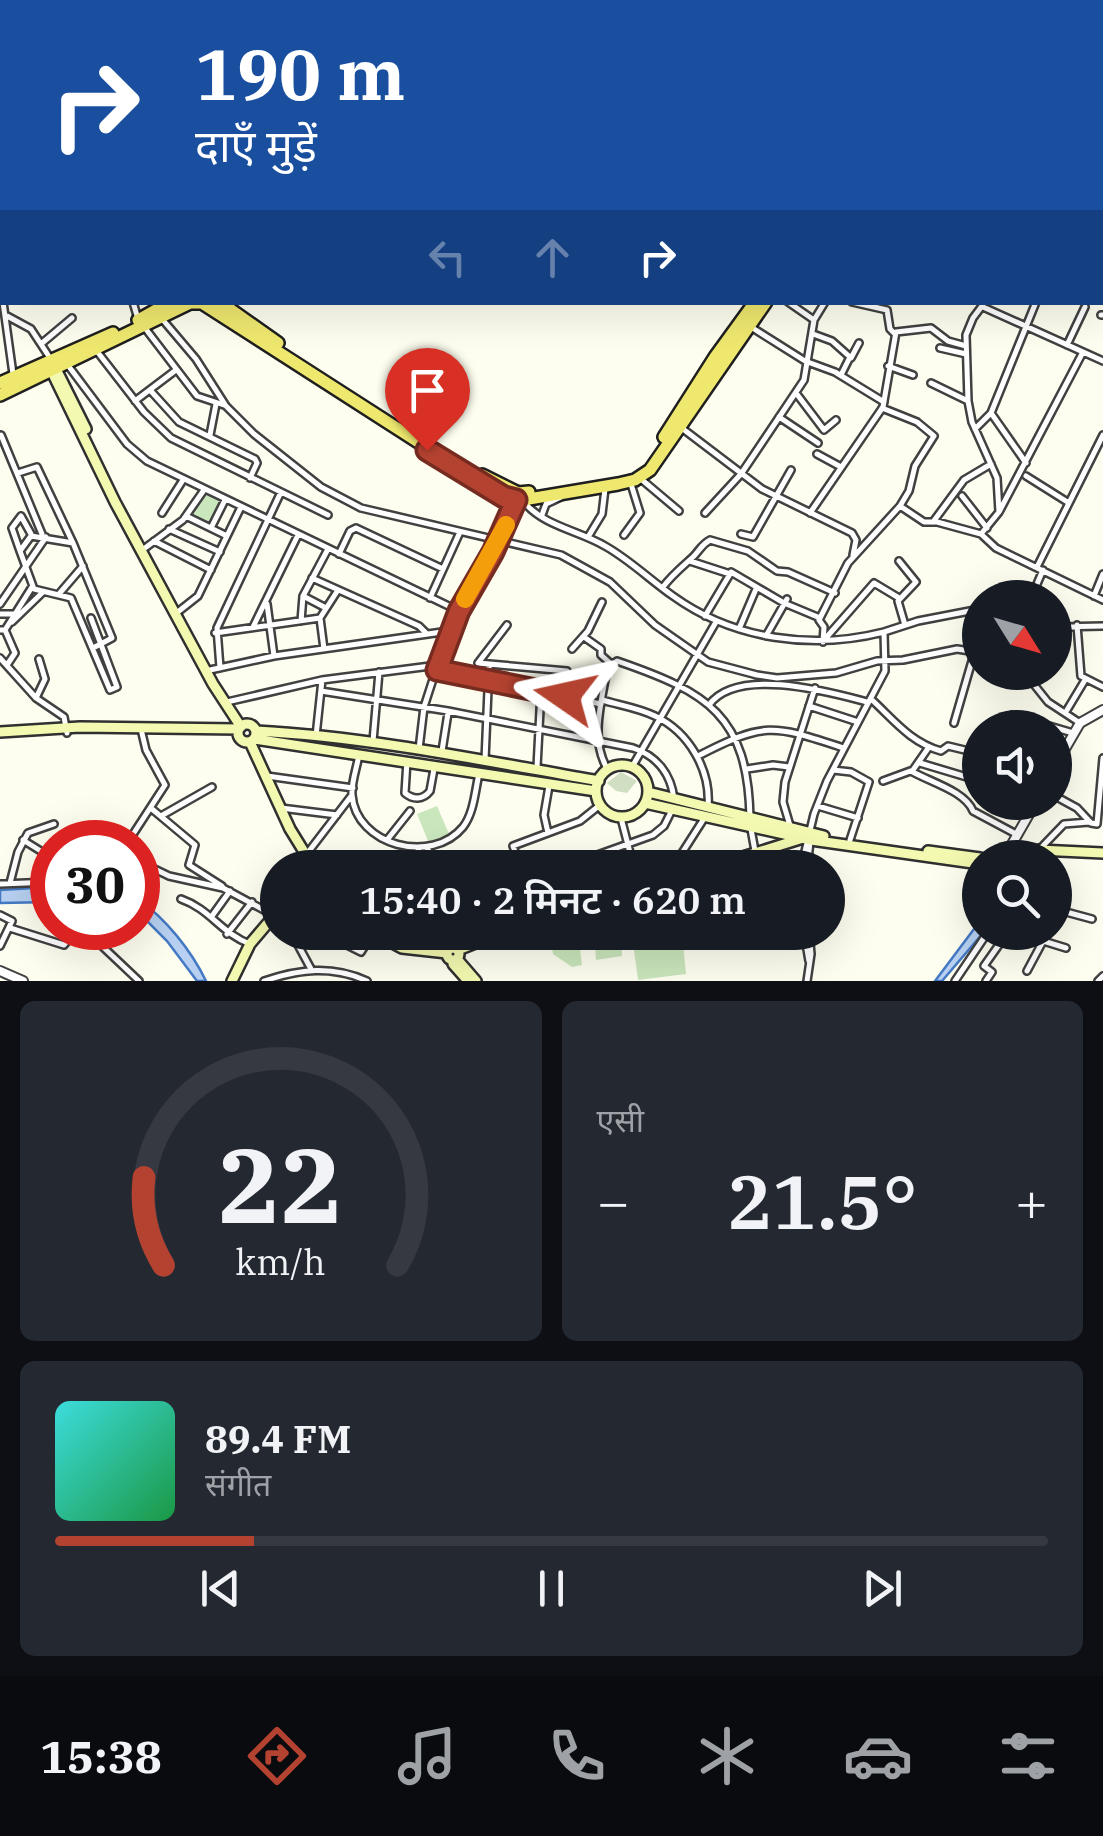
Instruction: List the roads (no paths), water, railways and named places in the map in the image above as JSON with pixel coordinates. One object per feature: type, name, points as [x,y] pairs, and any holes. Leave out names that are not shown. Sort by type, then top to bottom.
[{"type":"main road","points":[[0,383],[96,350],[166,305]]},
{"type":"main road","points":[[0,394],[141,322],[186,305]]},
{"type":"main road","points":[[204,305],[427,450],[504,497],[520,498],[605,487],[650,470],[764,305]]},
{"type":"main road","points":[[224,305],[431,446],[520,498],[630,474],[644,465],[754,305]]},
{"type":"main road","points":[[55,365],[149,544],[179,612],[215,669],[242,740],[316,737],[373,741],[442,754],[550,783],[598,786]]},
{"type":"main road","points":[[55,365],[116,502],[240,729]]},
{"type":"main road","points":[[0,734],[240,729],[250,724],[264,776],[303,850]]},
{"type":"main road","points":[[253,737],[434,766],[482,767]]},
{"type":"main road","points":[[623,765],[644,776],[647,798],[636,813],[621,818],[600,804],[598,786],[608,770],[623,765]]},
{"type":"main road","points":[[517,773],[536,770],[598,786]]},
{"type":"main road","points":[[647,798],[792,829],[808,837]]},
{"type":"main road","points":[[750,820],[808,837],[962,858]]},
{"type":"main road","points":[[759,850],[808,837],[962,858]]},
{"type":"main road","points":[[1072,852],[1101,852]]},
{"type":"main road","points":[[232,981],[250,944],[260,933]]},
{"type":"main road","points":[[419,950],[453,954],[460,950]]},
{"type":"main road","points":[[453,954],[468,981]]},
{"type":"main road","points":[[453,954],[476,981]]},
{"type":"street","points":[[4,305],[14,377]]},
{"type":"street","points":[[135,305],[141,322],[197,396],[226,406]]},
{"type":"street","points":[[792,305],[814,320]]},
{"type":"street","points":[[705,513],[741,474],[796,393],[806,375],[805,361],[814,320],[823,305]]},
{"type":"street","points":[[865,305],[886,310],[894,333]]},
{"type":"street","points":[[983,305],[968,326],[968,401],[975,429],[999,485],[999,512]]},
{"type":"street","points":[[986,305],[1103,361]]},
{"type":"street","points":[[975,429],[992,412],[1035,305]]},
{"type":"street","points":[[1066,345],[1084,307]]},
{"type":"street","points":[[7,316],[27,326],[55,365],[147,461],[459,611]]},
{"type":"street","points":[[160,317],[196,359],[226,406],[321,488],[346,502],[561,555],[579,563],[620,590],[655,625],[696,656],[730,669],[778,678],[836,673],[886,659],[962,650]]},
{"type":"street","points":[[42,344],[72,318]]},
{"type":"street","points":[[748,325],[805,361],[841,376],[934,435],[915,466],[900,506],[853,557],[820,618]]},
{"type":"street","points":[[894,333],[931,328],[966,350]]},
{"type":"street","points":[[810,513],[883,405],[894,333]]},
{"type":"street","points":[[812,334],[832,342],[850,358]]},
{"type":"street","points":[[841,376],[859,343]]},
{"type":"street","points":[[940,348],[966,350]]},
{"type":"street","points":[[96,350],[135,401],[171,438],[328,515]]},
{"type":"street","points":[[981,534],[999,512],[1083,352]]},
{"type":"street","points":[[888,366],[912,375]]},
{"type":"street","points":[[135,401],[176,370]]},
{"type":"street","points":[[931,384],[968,401]]},
{"type":"street","points":[[150,390],[174,418],[255,459],[250,478]]},
{"type":"street","points":[[796,393],[823,430],[836,420]]},
{"type":"street","points":[[210,436],[217,404]]},
{"type":"street","points":[[992,412],[1026,463]]},
{"type":"street","points":[[779,417],[818,443]]},
{"type":"street","points":[[680,428],[776,496],[854,535],[853,557]]},
{"type":"street","points":[[2,435],[44,536]]},
{"type":"street","points":[[1036,580],[1103,436]]},
{"type":"street","points":[[817,454],[842,467]]},
{"type":"street","points":[[933,522],[964,480],[992,464]]},
{"type":"street","points":[[18,473],[37,467],[84,566],[112,638],[93,648]]},
{"type":"street","points":[[742,534],[752,537],[791,470]]},
{"type":"street","points":[[1026,476],[1070,503]]},
{"type":"street","points":[[634,479],[680,511]]},
{"type":"street","points":[[624,535],[640,514],[634,479]]},
{"type":"street","points":[[162,513],[183,480]]},
{"type":"street","points":[[588,537],[602,514],[605,487]]},
{"type":"street","points":[[149,544],[186,516],[204,490]]},
{"type":"street","points":[[282,492],[216,633],[215,669],[324,648],[449,632]]},
{"type":"street","points":[[542,516],[546,504],[563,494]]},
{"type":"street","points":[[962,496],[987,528]]},
{"type":"street","points":[[419,749],[424,707],[449,632],[520,498],[542,516],[622,556],[705,616],[739,629],[823,642],[857,639],[905,624],[962,613]]},
{"type":"street","points":[[211,528],[225,500]]},
{"type":"street","points":[[900,506],[922,521],[981,534],[992,546],[1103,600]]},
{"type":"street","points":[[179,612],[198,596],[241,507]]},
{"type":"street","points":[[31,536],[21,516],[12,526],[32,587],[73,600],[110,690],[116,690],[91,618]]},
{"type":"street","points":[[186,516],[227,536]]},
{"type":"street","points":[[339,554],[350,531],[356,528],[444,569]]},
{"type":"street","points":[[169,529],[220,552]]},
{"type":"street","points":[[430,598],[460,532]]},
{"type":"street","points":[[31,536],[74,544]]},
{"type":"street","points":[[20,551],[31,536]]},
{"type":"street","points":[[0,604],[44,536]]},
{"type":"street","points":[[252,629],[298,536]]},
{"type":"street","points":[[662,588],[706,541],[716,540],[748,551],[781,573],[788,572],[834,594]]},
{"type":"street","points":[[149,544],[211,570]]},
{"type":"street","points":[[301,622],[303,596],[328,549]]},
{"type":"street","points":[[688,560],[731,575],[705,616]]},
{"type":"street","points":[[900,561],[916,582],[900,598]]},
{"type":"street","points":[[59,594],[84,566]]},
{"type":"street","points":[[732,572],[820,618],[823,642]]},
{"type":"street","points":[[1094,596],[1103,574]]},
{"type":"street","points":[[312,578],[418,626],[427,634]]},
{"type":"street","points":[[823,642],[874,583],[900,598],[905,624]]},
{"type":"street","points":[[10,622],[32,587]]},
{"type":"street","points":[[0,588],[6,595]]},
{"type":"street","points":[[739,629],[756,589]]},
{"type":"street","points":[[324,648],[320,618],[338,590]]},
{"type":"street","points":[[8,664],[15,652],[2,630],[42,592]]},
{"type":"street","points":[[303,596],[326,608]]},
{"type":"street","points":[[266,601],[274,656]]},
{"type":"street","points":[[766,636],[785,601]]},
{"type":"street","points":[[572,649],[584,636],[602,602]]},
{"type":"street","points":[[0,614],[15,614]]},
{"type":"street","points":[[216,633],[320,618]]},
{"type":"street","points":[[632,767],[716,622]]},
{"type":"street","points":[[507,625],[478,662],[567,672],[565,696]]},
{"type":"street","points":[[1072,625],[1103,626]]},
{"type":"street","points":[[1077,625],[1080,674],[1084,680],[1103,687]]},
{"type":"street","points":[[806,850],[817,806],[882,678],[886,659],[884,632]]},
{"type":"street","points":[[584,636],[601,649],[601,655],[610,663]]},
{"type":"street","points":[[0,658],[36,698],[64,717],[67,730]]},
{"type":"street","points":[[36,698],[45,682],[39,659]]},
{"type":"street","points":[[610,663],[619,661],[680,684],[709,705],[735,738],[747,768],[755,850]]},
{"type":"street","points":[[608,770],[598,754],[598,739],[610,663]]},
{"type":"street","points":[[352,792],[371,831],[388,840],[423,848],[462,828],[470,816],[482,767],[490,664]]},
{"type":"street","points":[[227,702],[322,680],[438,668],[489,682],[602,702],[660,719],[698,756],[708,782],[707,811],[684,850]]},
{"type":"street","points":[[373,741],[379,672]]},
{"type":"street","points":[[316,737],[322,680]]},
{"type":"street","points":[[1067,710],[1084,680]]},
{"type":"street","points":[[709,705],[730,688],[814,688],[870,701],[899,730],[928,746],[941,751],[948,746],[962,749]]},
{"type":"street","points":[[792,829],[783,794],[814,688]]},
{"type":"street","points":[[954,723],[966,690]]},
{"type":"street","points":[[1038,690],[1048,702],[1080,724]]},
{"type":"street","points":[[536,770],[542,691]]},
{"type":"street","points":[[321,692],[448,711],[642,751],[670,778],[674,803],[664,826],[617,850]]},
{"type":"street","points":[[809,706],[858,722]]},
{"type":"street","points":[[1073,733],[1103,710]]},
{"type":"street","points":[[442,754],[448,711]]},
{"type":"street","points":[[698,756],[758,730],[801,734],[844,748]]},
{"type":"street","points":[[141,732],[165,785],[144,820]]},
{"type":"street","points":[[883,782],[912,771],[928,746]]},
{"type":"street","points":[[310,850],[352,792],[359,752]]},
{"type":"street","points":[[1051,840],[1064,824],[1098,823],[1103,758]]},
{"type":"street","points":[[407,761],[405,792],[414,798],[430,791],[434,766]]},
{"type":"street","points":[[920,763],[962,776]]},
{"type":"street","points":[[747,768],[789,767]]},
{"type":"street","points":[[834,770],[852,772],[869,780],[850,840]]},
{"type":"street","points":[[912,771],[944,786],[971,804],[972,811],[1016,837]]},
{"type":"street","points":[[264,776],[352,792]]},
{"type":"street","points":[[548,833],[544,814],[550,783]]},
{"type":"street","points":[[160,816],[212,787]]},
{"type":"street","points":[[514,850],[513,846],[587,818],[600,804]]},
{"type":"street","points":[[1072,805],[1089,822]]},
{"type":"street","points":[[817,806],[858,818]]},
{"type":"street","points":[[280,808],[337,815]]},
{"type":"street","points":[[152,809],[195,845],[190,865],[227,890]]},
{"type":"street","points":[[388,840],[410,812]]},
{"type":"street","points":[[621,818],[630,850]]},
{"type":"street","points":[[1015,840],[1025,820]]},
{"type":"street","points":[[10,883],[23,840],[30,833]]},
{"type":"street","points":[[23,840],[30,844]]},
{"type":"street","points":[[160,872],[227,890],[260,906]]},
{"type":"street","points":[[0,884],[30,883]]},
{"type":"street","points":[[212,916],[227,890]]},
{"type":"street","points":[[182,899],[202,907],[227,934],[250,944]]},
{"type":"street","points":[[227,934],[252,902]]},
{"type":"street","points":[[1072,914],[1092,919]]},
{"type":"street","points":[[0,915],[12,919],[0,946]]},
{"type":"street","points":[[10,928],[30,934]]},
{"type":"street","points":[[106,950],[139,981]]},
{"type":"street","points":[[301,950],[311,969]]},
{"type":"street","points":[[452,950],[453,954]]},
{"type":"street","points":[[808,950],[808,981]]},
{"type":"street","points":[[955,981],[976,950]]},
{"type":"street","points":[[986,981],[992,972],[984,966],[995,950]]},
{"type":"street","points":[[1028,971],[1038,950]]},
{"type":"street","points":[[264,981],[311,969],[368,981]]},
{"type":"street","points":[[0,971],[23,981]]},
{"type":"water","points":[[30,888],[30,902],[0,903],[0,890]]},
{"type":"water","points":[[160,918],[177,936],[206,981],[197,981],[160,934]]},
{"type":"water","points":[[962,945],[962,950],[968,950],[942,981],[935,981]]}]
